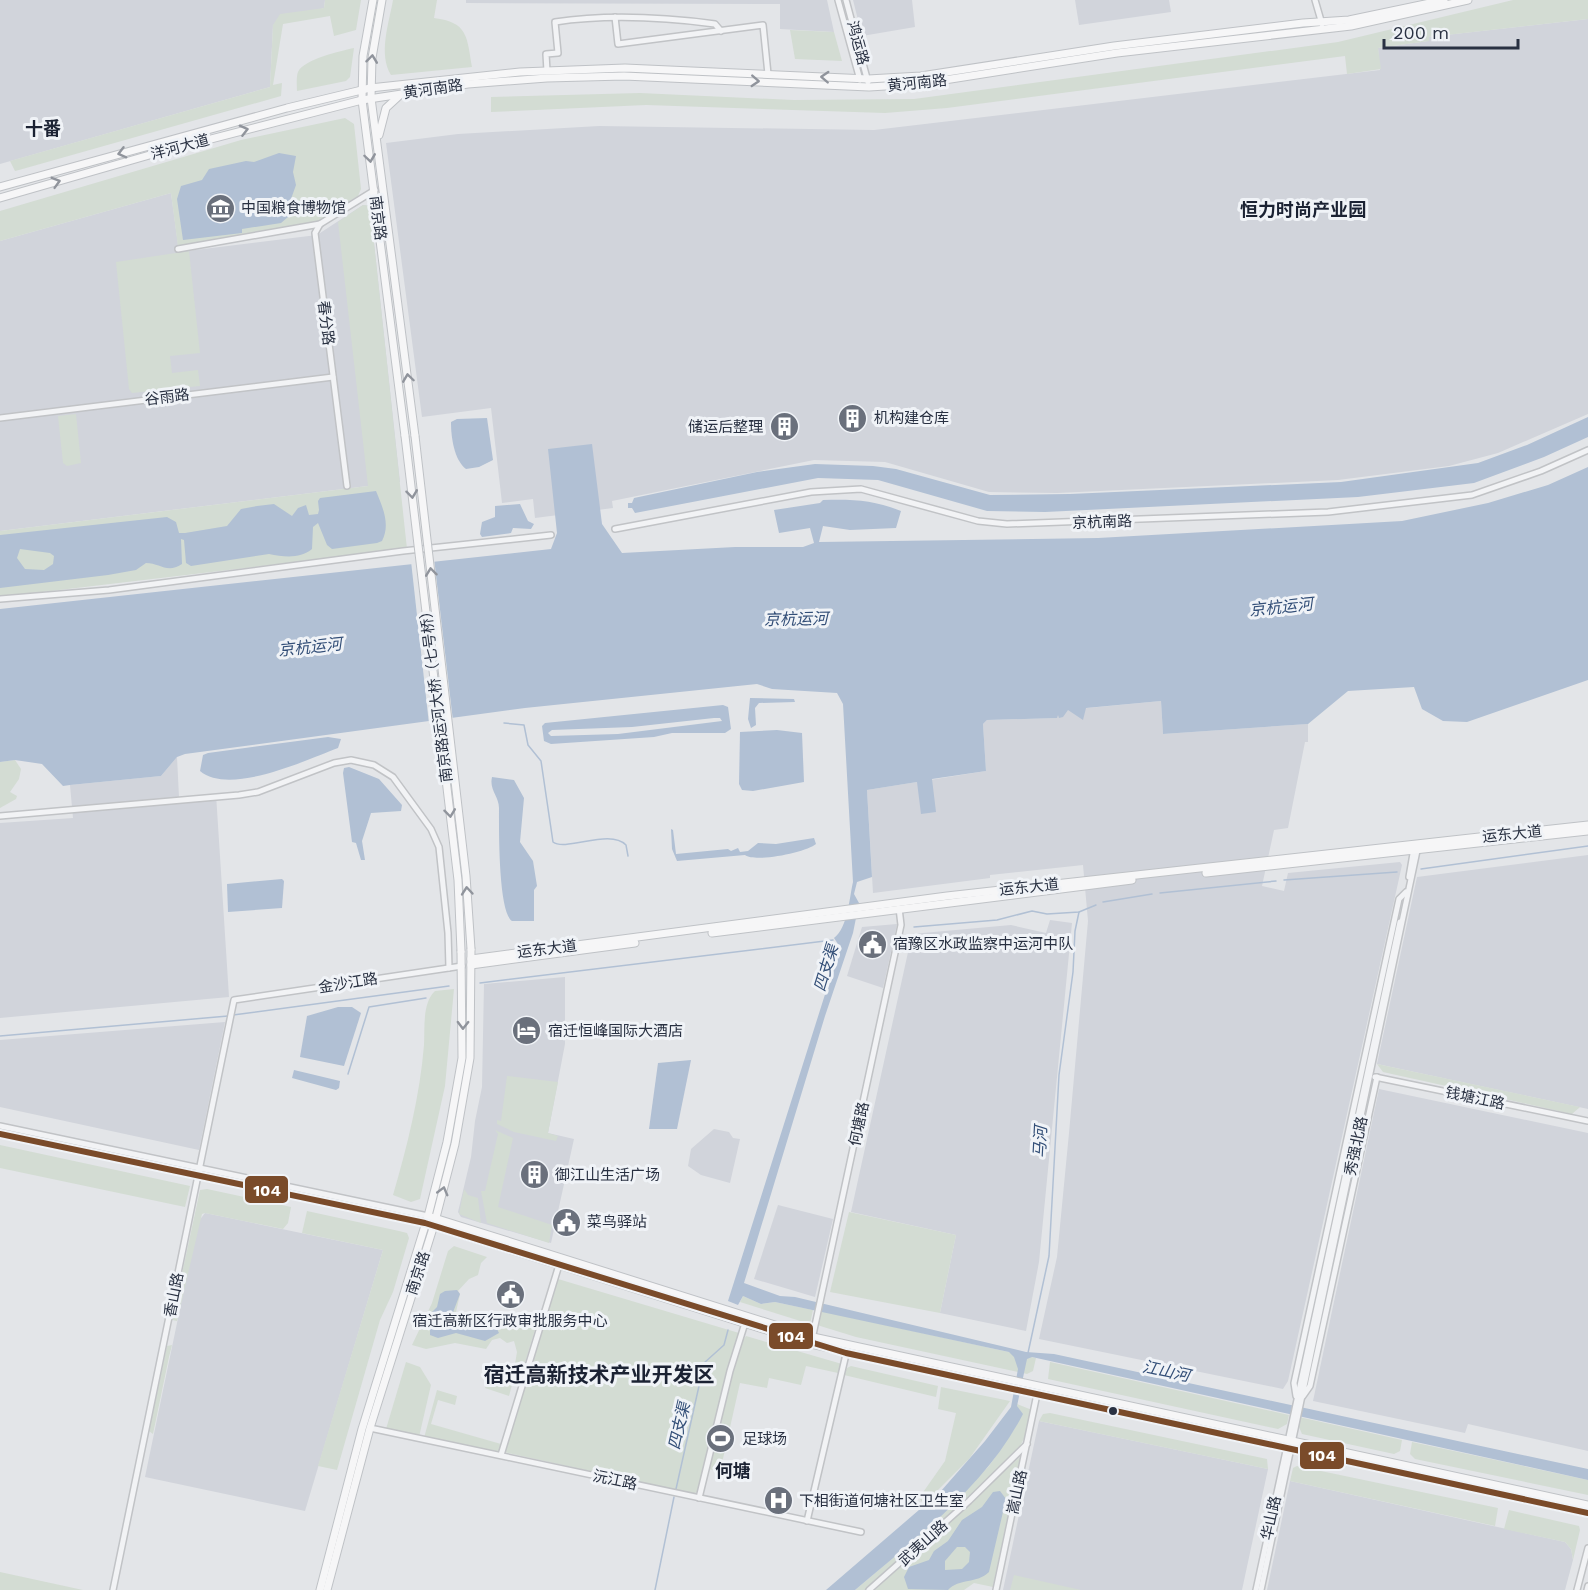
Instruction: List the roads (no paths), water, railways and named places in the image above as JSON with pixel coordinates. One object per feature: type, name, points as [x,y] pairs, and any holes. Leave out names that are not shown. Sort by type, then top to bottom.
[{"type":"main road","name":"南京路","points":[[373,0],[363,56],[362,100],[405,436]]},
{"type":"main road","name":"南京路","points":[[382,0],[372,58],[370,88],[415,436]]},
{"type":"main road","name":"黄河南路","points":[[362,100],[479,83],[613,76],[919,84],[1094,56],[1322,26],[1444,0]]},
{"type":"main road","name":"黄河南路","points":[[1322,26],[1351,26],[1468,0]]},
{"type":"main road","name":"黄河南路","points":[[362,90],[547,71],[635,69],[768,74],[864,83]]},
{"type":"main road","name":"洋河大道","points":[[0,187],[362,90]]},
{"type":"main road","points":[[384,200],[380,123],[386,108],[402,94]]},
{"type":"main road","name":"洋河大道","points":[[0,198],[153,154],[362,100]]},
{"type":"main road","name":"南京路运河大桥（七号桥）","points":[[405,436],[458,880],[461,951]]},
{"type":"main road","name":"南京路运河大桥（七号桥）","points":[[415,436],[466,876],[471,949]]},
{"type":"main road","name":"运东大道","points":[[471,962],[899,906],[1588,825]]},
{"type":"main road","name":"运东大道","points":[[1416,846],[1588,831]]},
{"type":"main road","name":"南京路","points":[[320,1590],[362,1429],[455,1144],[467,1083],[472,1022],[471,949]]},
{"type":"main road","name":"南京路","points":[[327,1590],[370,1428],[431,1220],[459,1080],[464,1022],[461,951]]},
{"type":"main road","points":[[431,1220],[560,1265],[745,1323],[847,1349],[1037,1395],[1588,1505]]},
{"type":"main road","points":[[431,1220],[812,1340]]},
{"type":"main road","points":[[847,1349],[1288,1444],[1588,1513]]},
{"type":"street","name":"鸿运路","points":[[838,0],[864,83]]},
{"type":"street","name":"鸿运路","points":[[846,0],[864,83]]},
{"type":"street","points":[[1315,0],[1322,26]]},
{"type":"street","points":[[547,71],[546,54],[558,53],[555,22],[615,17],[684,20],[716,24],[721,31]]},
{"type":"street","points":[[615,17],[618,44],[763,25],[768,74]]},
{"type":"street","points":[[178,249],[320,224],[375,190]]},
{"type":"street","points":[[304,227],[315,233],[320,224]]},
{"type":"street","name":"春分路","points":[[315,233],[347,486]]},
{"type":"street","name":"谷雨路","points":[[0,418],[333,377]]},
{"type":"street","name":"京杭南路","points":[[615,529],[811,492],[843,489],[861,489],[885,494],[989,523],[1068,523],[1328,512],[1472,495],[1541,471],[1588,450]]},
{"type":"street","points":[[0,599],[109,590],[380,554],[551,535]]},
{"type":"street","points":[[0,816],[77,812],[238,795],[273,787],[334,763],[362,760],[393,777],[437,839],[447,921],[448,968]]},
{"type":"street","name":"秀强北路","points":[[1369,1075],[1416,846]]},
{"type":"street","name":"秀强北路","points":[[1288,1444],[1369,1075],[1416,846]]},
{"type":"street","name":"何塘路","points":[[812,1340],[901,925],[899,906]]},
{"type":"street","name":"金沙江路","points":[[234,1000],[462,966]]},
{"type":"street","name":"香山路","points":[[113,1590],[234,1000]]},
{"type":"street","points":[[1298,1401],[1310,1386],[1369,1075]]},
{"type":"street","name":"钱塘江路","points":[[1369,1075],[1588,1121]]},
{"type":"street","points":[[0,1126],[200,1167],[431,1220]]},
{"type":"street","points":[[0,1134],[431,1220]]},
{"type":"street","points":[[501,1455],[560,1265]]},
{"type":"street","points":[[699,1498],[730,1371],[745,1323]]},
{"type":"street","points":[[807,1521],[847,1349]]},
{"type":"street","name":"嵩山路","points":[[996,1590],[1037,1395]]},
{"type":"street","name":"沅江路","points":[[370,1428],[861,1532]]},
{"type":"street","name":"武夷山路","points":[[869,1590],[969,1501],[1027,1444]]},
{"type":"street","name":"华山路","points":[[1258,1590],[1288,1444]]},
{"type":"street","points":[[1577,1590],[1588,1548]]},
{"type":"water","points":[[279,153],[296,156],[293,172],[296,185],[291,199],[295,211],[281,223],[242,229],[242,233],[183,240],[177,199],[181,186],[202,180],[209,169],[246,161],[254,162]]},
{"type":"water","points":[[1588,417],[1588,437],[1544,457],[1474,483],[1358,497],[1045,512],[987,511],[878,480],[818,478],[635,513],[632,508],[628,508],[628,503],[632,503],[634,498],[757,472],[815,464],[896,469],[990,495],[1070,494],[1341,482],[1478,463],[1527,445]]},
{"type":"water","points":[[487,418],[493,460],[479,467],[466,469],[456,454],[451,422],[457,419]]},
{"type":"water","name":"京杭运河","points":[[592,444],[602,524],[622,553],[735,547],[803,547],[814,543],[810,528],[779,533],[774,510],[820,503],[823,500],[863,501],[901,511],[896,528],[850,530],[823,526],[819,542],[1098,538],[1402,521],[1488,503],[1548,485],[1588,467],[1588,680],[1467,722],[1443,721],[1422,709],[1414,687],[1348,691],[1308,724],[1163,734],[1161,701],[1086,708],[1083,720],[1068,710],[1063,717],[1059,718],[1058,715],[1057,718],[987,720],[983,724],[986,771],[932,779],[936,812],[921,814],[917,782],[867,790],[872,877],[857,882],[854,894],[859,903],[853,933],[825,1016],[744,1283],[780,1296],[795,1297],[1026,1352],[1054,1354],[1588,1469],[1588,1480],[1032,1357],[1027,1359],[1017,1406],[1023,1414],[990,1465],[948,1510],[855,1590],[826,1590],[941,1491],[985,1441],[1011,1407],[1018,1369],[1014,1357],[1009,1352],[775,1302],[761,1304],[743,1296],[738,1305],[728,1301],[840,947],[834,938],[845,920],[853,882],[843,704],[837,693],[772,689],[757,684],[525,708],[185,754],[177,757],[161,776],[63,786],[42,764],[15,760],[0,762],[0,609],[551,549],[557,533],[548,449]]},
{"type":"water","points":[[376,491],[386,522],[382,541],[332,549],[327,545],[318,523],[313,527],[312,549],[297,556],[269,554],[191,566],[186,563],[184,540],[181,539],[182,564],[177,567],[168,568],[146,563],[136,570],[108,575],[0,588],[0,535],[167,517],[176,522],[179,533],[185,533],[227,526],[241,509],[257,506],[274,504],[292,516],[298,508],[306,505],[309,515],[318,514],[320,498]],"holes":[[[20,549],[50,553],[54,556],[53,564],[44,570],[25,569],[17,558]]]},
{"type":"water","points":[[520,504],[528,521],[534,524],[531,529],[513,528],[511,533],[482,537],[480,534],[482,522],[495,517],[495,506]]},
{"type":"water","points":[[750,698],[794,699],[795,702],[759,703],[755,708],[756,725],[751,728],[748,719]]},
{"type":"water","points":[[723,705],[728,707],[731,729],[725,733],[672,733],[654,737],[551,744],[544,741],[542,726],[545,723]],"holes":[[[720,718],[722,721],[618,734],[551,736],[548,733],[552,730],[632,727]]]},
{"type":"water","points":[[777,730],[802,733],[804,782],[753,791],[742,790],[739,784],[740,732]]},
{"type":"water","points":[[328,737],[341,739],[338,748],[268,773],[230,780],[213,778],[200,771],[203,755],[208,753]]},
{"type":"water","points":[[349,767],[379,779],[402,805],[401,811],[371,813],[362,841],[365,860],[361,860],[356,843],[352,842],[343,773],[344,768]]},
{"type":"water","points":[[492,777],[514,780],[524,798],[520,842],[533,861],[537,886],[534,890],[534,921],[512,921],[507,914],[500,868],[499,804],[492,786]]},
{"type":"water","points":[[671,829],[676,854],[728,849],[731,851],[738,848],[740,852],[748,851],[758,843],[776,844],[814,838],[816,844],[803,850],[770,857],[759,858],[745,855],[677,861],[672,849]]},
{"type":"water","points":[[282,879],[284,881],[282,908],[228,912],[227,884]]},
{"type":"water","points":[[338,1007],[352,1007],[361,1013],[344,1066],[300,1057],[307,1016]]},
{"type":"water","points":[[691,1060],[677,1129],[649,1129],[658,1063]]},
{"type":"water","points":[[294,1070],[340,1081],[339,1088],[336,1090],[292,1078]]},
{"type":"water","points":[[457,1290],[460,1294],[452,1315],[455,1323],[462,1325],[493,1321],[499,1333],[485,1341],[456,1333],[438,1338],[430,1335],[430,1314],[437,1307],[440,1294]]},
{"type":"water","points":[[1000,1491],[1006,1499],[989,1572],[979,1578],[952,1586],[948,1590],[908,1589],[904,1577],[909,1567],[929,1560],[934,1551],[948,1541],[962,1520],[982,1507],[993,1492]],"holes":[[[957,1547],[965,1547],[970,1552],[969,1562],[962,1569],[945,1570],[945,1561]]]},
{"type":"waterway","points":[[504,723],[524,725],[528,745],[541,761],[553,842],[568,844],[599,839],[619,840],[626,845],[628,856]]},
{"type":"waterway","points":[[1421,869],[1588,846]]},
{"type":"waterway","points":[[1284,880],[1397,872]]},
{"type":"waterway","points":[[1160,893],[1276,881]]},
{"type":"waterway","points":[[1103,902],[1152,894]]},
{"type":"waterway","points":[[914,927],[997,920],[1032,911],[1047,914],[1079,912],[1096,905]]},
{"type":"waterway","name":"马河","points":[[1028,1353],[1049,1256],[1059,1075],[1079,912]]},
{"type":"waterway","points":[[480,983],[833,940]]},
{"type":"waterway","points":[[233,1015],[449,986]]},
{"type":"waterway","points":[[348,1074],[369,1007],[426,998]]},
{"type":"waterway","points":[[0,1036],[228,1016]]},
{"type":"waterway","name":"四支渠","points":[[704,1363],[724,1345],[728,1330]]},
{"type":"waterway","name":"四支渠","points":[[676,1489],[703,1368]]},
{"type":"waterway","name":"四支渠","points":[[655,1590],[674,1497]]},
{"type":"place","name":"中国粮食博物馆","points":[[220,208]]},
{"type":"place","name":"机构建仓库","points":[[853,418]]},
{"type":"place","name":"储运后整理","points":[[784,427]]},
{"type":"place","name":"宿豫区水政监察中运河中队","points":[[872,944]]},
{"type":"place","name":"宿迁恒峰国际大酒店","points":[[527,1031]]},
{"type":"place","name":"御江山生活广场","points":[[534,1175]]},
{"type":"place","name":"菜鸟驿站","points":[[566,1222]]},
{"type":"place","name":"宿迁高新区行政审批服务中心","points":[[510,1294]]},
{"type":"place","name":"足球场","points":[[721,1439]]},
{"type":"place","name":"下相街道何塘社区卫生室","points":[[778,1501]]},
{"type":"district","name":"十番","points":[[43,128]]},
{"type":"district","name":"恒力时尚产业园","points":[[1303,209]]},
{"type":"district","name":"宿迁高新技术产业开发区","points":[[599,1374]]},
{"type":"district","name":"何塘","points":[[733,1470]]},
{"type":"water label","name":"江山河","points":[[1166,1371]]}]
